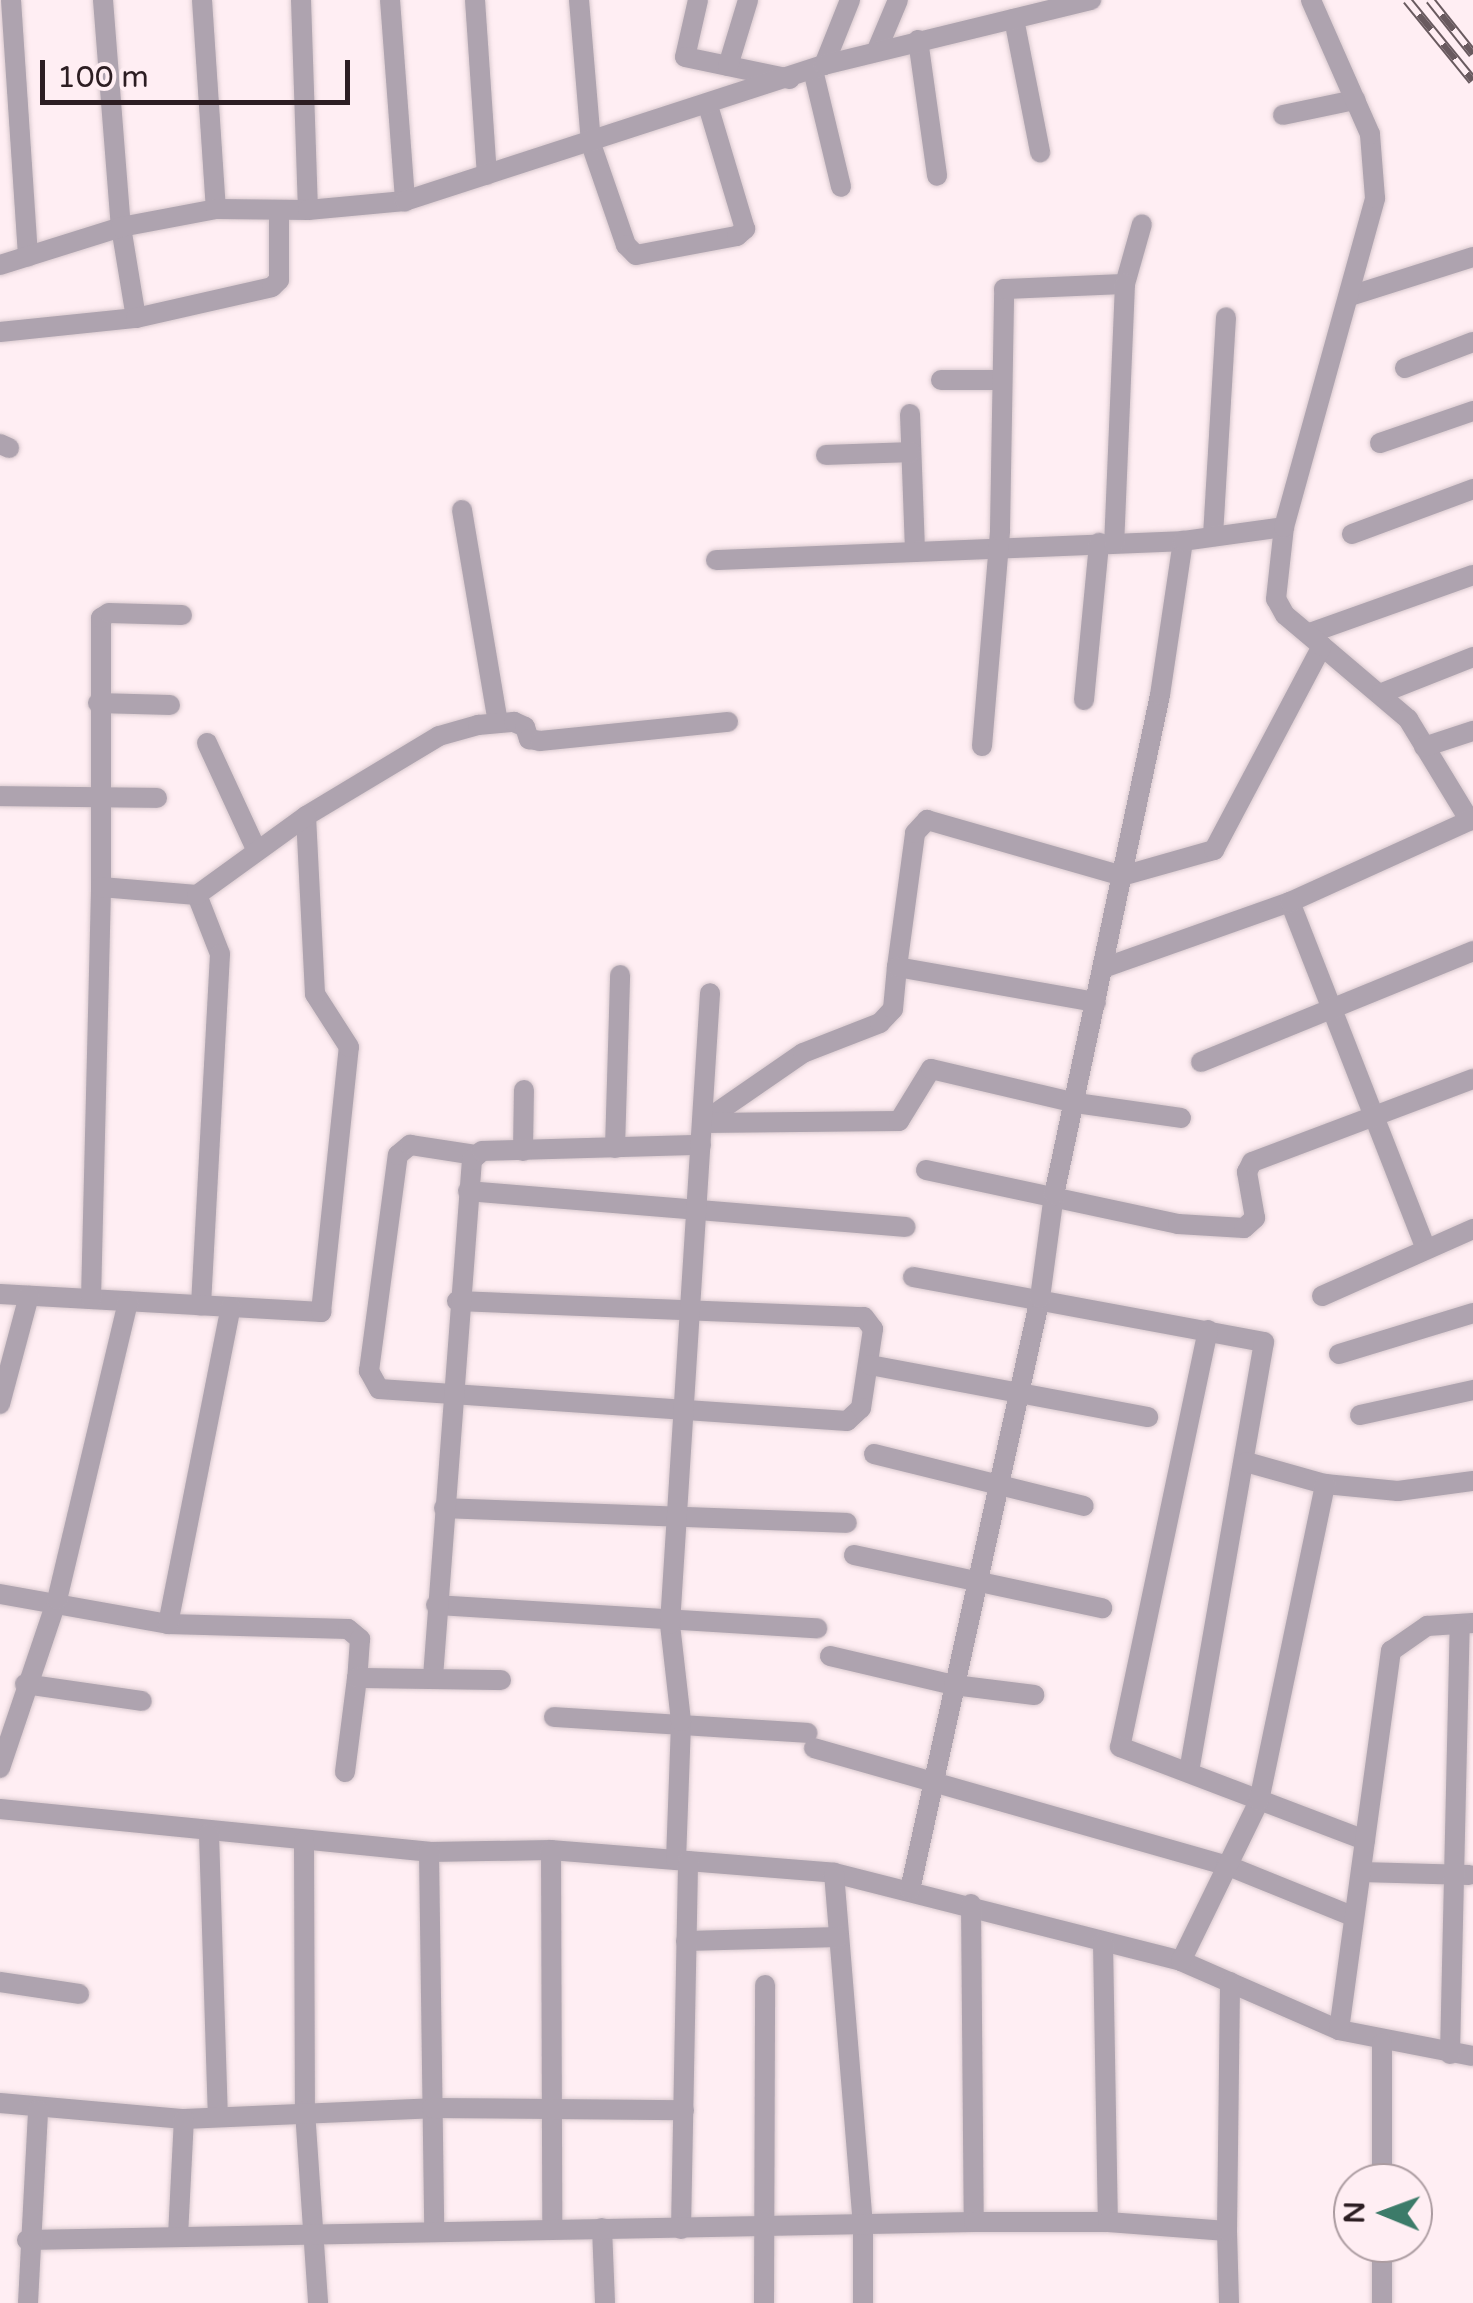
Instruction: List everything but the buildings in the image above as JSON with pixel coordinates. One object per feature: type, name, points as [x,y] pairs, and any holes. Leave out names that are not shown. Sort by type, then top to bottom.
[{"type":"street","points":[[12,0],[28,256]]},
{"type":"street","points":[[103,0],[121,227],[136,318]]},
{"type":"street","points":[[202,0],[216,209]]},
{"type":"street","points":[[301,0],[308,210]]},
{"type":"street","points":[[390,0],[405,201]]},
{"type":"street","points":[[476,0],[487,174]]},
{"type":"street","points":[[579,0],[591,144],[626,245],[636,256],[736,236],[745,222],[708,106]]},
{"type":"street","points":[[698,0],[684,57],[792,80]]},
{"type":"street","points":[[728,66],[748,0]]},
{"type":"street","points":[[841,187],[818,67],[850,0]]},
{"type":"street","points":[[877,50],[898,0]]},
{"type":"street","points":[[1106,966],[1290,902],[1471,820],[1424,747],[1382,692],[1285,616],[1276,598],[1284,527],[1350,296],[1378,176],[1377,154],[1311,0]]},
{"type":"street","points":[[0,266],[121,227],[216,209],[279,212],[405,201],[792,80],[818,67],[1082,2]]},
{"type":"street","points":[[1014,19],[1040,152]]},
{"type":"street","points":[[918,40],[937,176]]},
{"type":"street","points":[[1283,115],[1354,100]]},
{"type":"street","points":[[0,332],[136,318],[272,287],[279,280],[279,212]]},
{"type":"street","points":[[1084,700],[1107,543],[1125,284],[1142,224]]},
{"type":"street","points":[[1350,296],[1473,257]]},
{"type":"street","points":[[982,746],[998,553],[1004,289],[1125,284]]},
{"type":"street","points":[[1213,536],[1226,317]]},
{"type":"street","points":[[1405,368],[1473,342]]},
{"type":"street","points":[[941,380],[1002,380]]},
{"type":"street","points":[[1380,443],[1473,411]]},
{"type":"street","points":[[910,414],[915,552]]},
{"type":"street","points":[[826,455],[911,452]]},
{"type":"street","points":[[1352,534],[1473,489]]},
{"type":"street","points":[[462,510],[498,722]]},
{"type":"street","points":[[716,560],[915,552],[998,553],[1184,540],[1284,527]]},
{"type":"street","points":[[910,1890],[1040,1298],[1054,1196],[1106,966],[1184,540]]},
{"type":"street","points":[[702,1123],[802,1054],[880,1023],[894,1009],[915,833],[927,820],[1122,876],[1214,850],[1316,640],[1473,575]]},
{"type":"street","points":[[91,1299],[101,887],[101,618],[109,613],[182,615]]},
{"type":"street","points":[[1382,692],[1473,657]]},
{"type":"street","points":[[98,704],[170,705]]},
{"type":"street","points":[[101,887],[197,895],[306,816],[439,736],[498,722],[525,727],[529,739],[540,742],[728,722]]},
{"type":"street","points":[[1424,747],[1473,730]]},
{"type":"street","points":[[207,742],[257,851]]},
{"type":"street","points":[[0,796],[158,798]]},
{"type":"street","points":[[0,1294],[321,1312],[349,1047],[315,994],[306,816]]},
{"type":"street","points":[[197,895],[220,954],[202,1306]]},
{"type":"street","points":[[1290,902],[1426,1247]]},
{"type":"street","points":[[1201,1062],[1473,950]]},
{"type":"street","points":[[896,967],[1096,1002]]},
{"type":"street","points":[[615,1148],[613,1028],[620,974]]},
{"type":"street","points":[[680,2229],[686,1941],[681,1721],[670,1624],[710,992]]},
{"type":"street","points":[[702,1123],[899,1121],[931,1069],[1076,1103],[1180,1118]]},
{"type":"street","points":[[926,1170],[1178,1224],[1244,1228],[1255,1218],[1248,1172],[1252,1162],[1374,1120],[1473,1079]]},
{"type":"street","points":[[523,1151],[524,1090]]},
{"type":"street","points":[[457,1301],[690,1315],[864,1317],[872,1324],[870,1365],[854,1419],[451,1399],[379,1390],[368,1371],[398,1155],[410,1146],[475,1155],[700,1144]]},
{"type":"street","points":[[434,1676],[457,1301],[475,1155]]},
{"type":"street","points":[[468,1191],[906,1227]]},
{"type":"street","points":[[1322,1296],[1473,1229]]},
{"type":"street","points":[[913,1277],[1264,1342],[1189,1772]]},
{"type":"street","points":[[0,1404],[29,1296]]},
{"type":"street","points":[[0,1768],[25,1684],[58,1600],[128,1301]]},
{"type":"street","points":[[168,1624],[230,1307]]},
{"type":"street","points":[[1339,1354],[1473,1314]]},
{"type":"street","points":[[1208,1330],[1120,1747],[1365,1840]]},
{"type":"street","points":[[870,1365],[1148,1418]]},
{"type":"street","points":[[1360,1415],[1473,1390]]},
{"type":"street","points":[[874,1454],[1084,1506]]},
{"type":"street","points":[[1246,1462],[1324,1484],[1398,1491],[1472,1485]]},
{"type":"street","points":[[1181,1961],[1259,1801],[1324,1484]]},
{"type":"street","points":[[444,1508],[676,1520],[847,1523]]},
{"type":"street","points":[[854,1556],[1102,1608]]},
{"type":"street","points":[[0,1594],[58,1600],[168,1624],[348,1628],[360,1639],[345,1772]]},
{"type":"street","points":[[436,1606],[670,1624],[816,1628]]},
{"type":"street","points":[[1339,2030],[1391,1651],[1412,1632],[1467,1624],[1466,1876],[1450,2054]]},
{"type":"street","points":[[830,1656],[954,1685],[1034,1695]]},
{"type":"street","points":[[357,1678],[434,1676],[501,1680]]},
{"type":"street","points":[[25,1684],[142,1702]]},
{"type":"street","points":[[554,1718],[681,1721],[811,1741],[934,1781],[1226,1864],[1352,1916]]},
{"type":"street","points":[[0,1810],[209,1834],[429,1852],[551,1850],[834,1873],[972,1904],[1181,1961],[1339,2030],[1382,2043],[1473,2056]]},
{"type":"street","points":[[209,1834],[218,2116]]},
{"type":"street","points":[[304,1841],[305,2111],[318,2303]]},
{"type":"street","points":[[551,1850],[552,2230]]},
{"type":"street","points":[[429,1852],[434,2232]]},
{"type":"street","points":[[1361,1872],[1466,1876]]},
{"type":"street","points":[[834,1873],[863,2227],[863,2303]]},
{"type":"street","points":[[972,1904],[974,2222]]},
{"type":"street","points":[[686,1941],[839,1937]]},
{"type":"street","points":[[1103,1942],[1108,2222]]},
{"type":"street","points":[[0,1982],[79,1994]]},
{"type":"street","points":[[1229,2303],[1226,2231],[1230,1982]]},
{"type":"street","points":[[764,2303],[765,1984]]},
{"type":"street","points":[[1382,2043],[1382,2163]]},
{"type":"street","points":[[0,2104],[184,2119],[432,2108],[684,2110]]},
{"type":"street","points":[[28,2303],[28,2240],[38,2110]]},
{"type":"street","points":[[178,2236],[184,2119]]},
{"type":"street","points":[[28,2240],[602,2228],[765,2230],[974,2222],[1108,2222],[1226,2231]]},
{"type":"street","points":[[602,2228],[605,2303]]},
{"type":"street","points":[[1382,2263],[1382,2303]]},
{"type":"railway","points":[[1407,0],[1473,81]]},
{"type":"railway","points":[[1430,0],[1473,54]]}]
